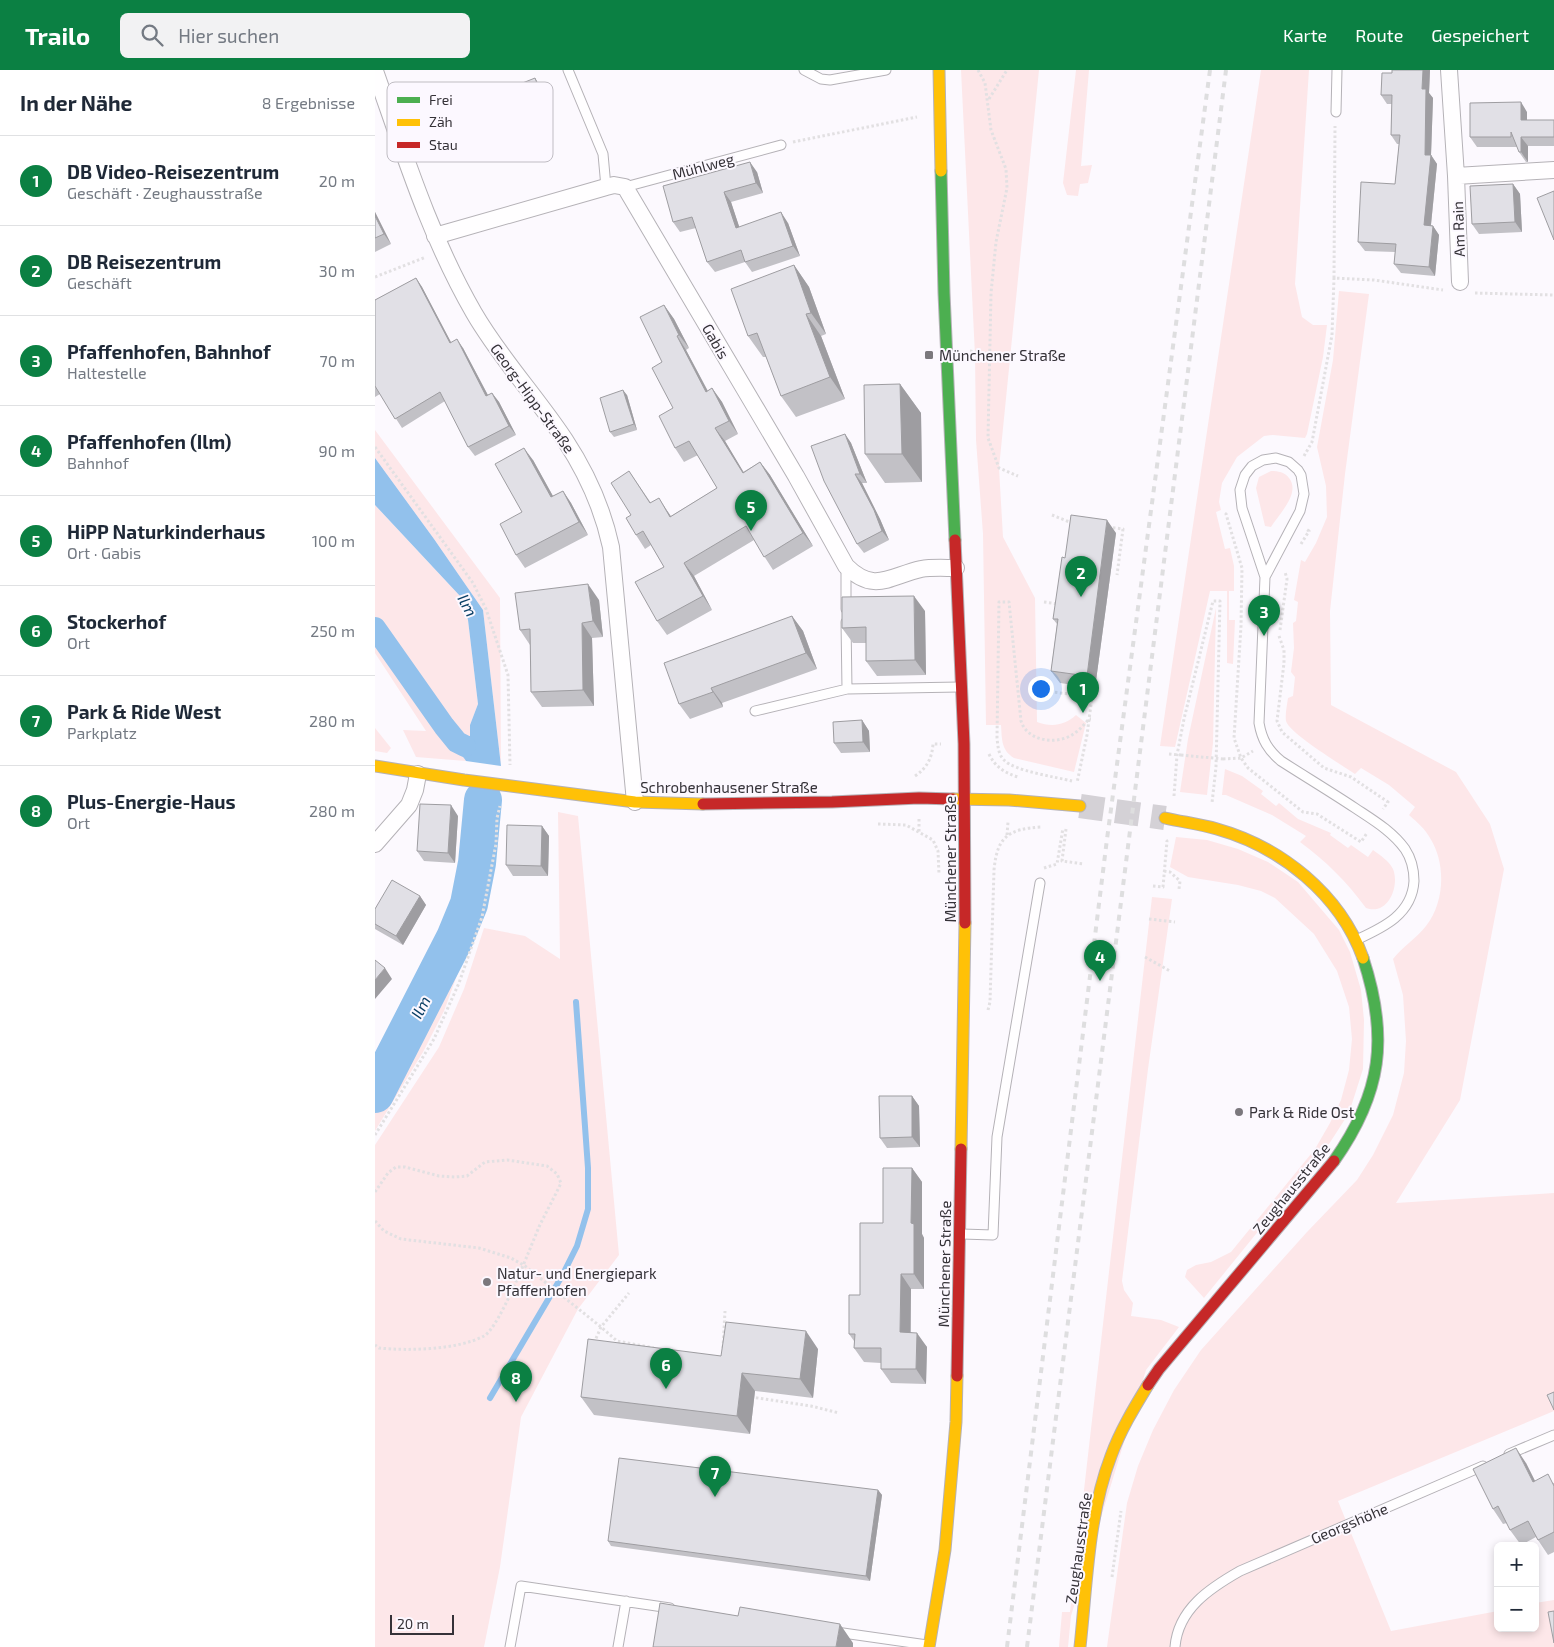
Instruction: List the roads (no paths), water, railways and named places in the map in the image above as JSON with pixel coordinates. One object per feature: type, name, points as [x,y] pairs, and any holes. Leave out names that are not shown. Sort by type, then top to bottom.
[{"type":"main road","name":"Münchener Straße","points":[[929,1646],[945,1550],[954,1462],[958,1364],[965,908],[962,687],[944,293],[939,70]]},
{"type":"main road","name":"Schrobenhausener Straße","points":[[375,766],[418,774],[635,802],[694,804],[832,802],[919,798],[965,799]]},
{"type":"main road","points":[[965,799],[1009,800],[1080,806]]},
{"type":"main road","name":"Zeughausstraße","points":[[1081,1647],[1100,1491],[1106,1469],[1123,1428],[1159,1369],[1329,1169],[1346,1144],[1367,1105],[1377,1066],[1378,1030],[1366,969],[1355,940],[1328,898],[1299,869],[1282,858],[1233,835],[1165,818]]},
{"type":"street","name":"Am Rain","points":[[1449,70],[1456,176],[1459,287]]},
{"type":"street","name":"Georg-Hipp-Straße","points":[[375,71],[387,105]]},
{"type":"street","name":"Georg-Hipp-Straße","points":[[407,162],[424,210],[460,288],[489,337],[569,446],[605,523],[611,547],[635,802]]},
{"type":"street","points":[[1456,176],[1554,170]]},
{"type":"street","points":[[438,243],[606,186],[625,186]]},
{"type":"street","name":"Gabis","points":[[625,186],[796,476],[845,566],[862,579],[877,582],[893,579],[922,569],[956,568]]},
{"type":"street","points":[[375,844],[409,805],[415,790],[418,774]]},
{"type":"lane","points":[[568,70],[603,154],[606,186]]},
{"type":"lane","points":[[804,70],[821,79],[830,80],[886,70]]},
{"type":"lane","points":[[1336,112],[1337,70]]},
{"type":"lane","name":"Mühlweg","points":[[625,186],[781,145]]},
{"type":"lane","points":[[1265,577],[1300,511],[1304,494],[1301,475],[1289,462],[1276,458],[1256,463],[1245,475],[1241,486],[1242,508],[1265,577],[1259,724],[1263,739],[1269,749],[1281,761],[1375,820],[1393,835],[1407,853],[1413,870],[1414,883],[1408,903],[1399,916],[1373,932],[1355,940]]},
{"type":"lane","points":[[845,566],[847,689]]},
{"type":"lane","points":[[755,711],[847,689],[962,687]]},
{"type":"lane","points":[[959,1234],[993,1235],[997,1137],[1040,883]]},
{"type":"lane","points":[[1500,1458],[1554,1435]]},
{"type":"lane","name":"Georgshöhe","points":[[1175,1647],[1180,1624],[1190,1609],[1217,1584],[1240,1570],[1491,1462]]},
{"type":"lane","points":[[510,1647],[521,1586],[675,1608]]},
{"type":"lane","points":[[618,1647],[626,1602]]},
{"type":"lane","points":[[829,1631],[929,1646]]},
{"type":"water","points":[[375,458],[483,610],[501,766],[466,761],[446,736],[444,726],[454,728],[461,736],[470,736],[470,725],[478,704],[468,620],[460,596],[375,505]]},
{"type":"waterway","points":[[375,628],[444,726],[457,742],[465,746]]},
{"type":"waterway","name":"Ilm","points":[[375,1094],[455,938],[469,904],[477,863],[483,800]]},
{"type":"waterway","points":[[490,1398],[562,1276],[577,1246],[588,1209],[588,1168],[576,1002]]},
{"type":"tunnel","points":[[1080,806],[1165,818]]},
{"type":"railway","points":[[1007,1647],[1107,839],[1210,70]]},
{"type":"railway","points":[[1027,1647],[1226,70]]},
{"type":"place","name":"Münchener Straße","points":[[929,355]]},
{"type":"place","name":"HiPP Naturkinderhaus","points":[[751,531]]},
{"type":"place","name":"DB Reisezentrum","points":[[1081,597]]},
{"type":"place","name":"Pfaffenhofen, Bahnhof","points":[[1264,636]]},
{"type":"place","name":"DB Video-Reisezentrum","points":[[1083,713]]},
{"type":"place","name":"Pfaffenhofen (Ilm)","points":[[1100,981]]},
{"type":"place","name":"Park & Ride Ost","points":[[1239,1112]]},
{"type":"place","name":"Natur- und Energiepark Pfaffenhofen","points":[[487,1282]]},
{"type":"place","name":"Stockerhof","points":[[666,1389]]},
{"type":"place","name":"Plus-Energie-Haus","points":[[516,1402]]},
{"type":"place","name":"Park & Ride West","points":[[715,1497]]}]
